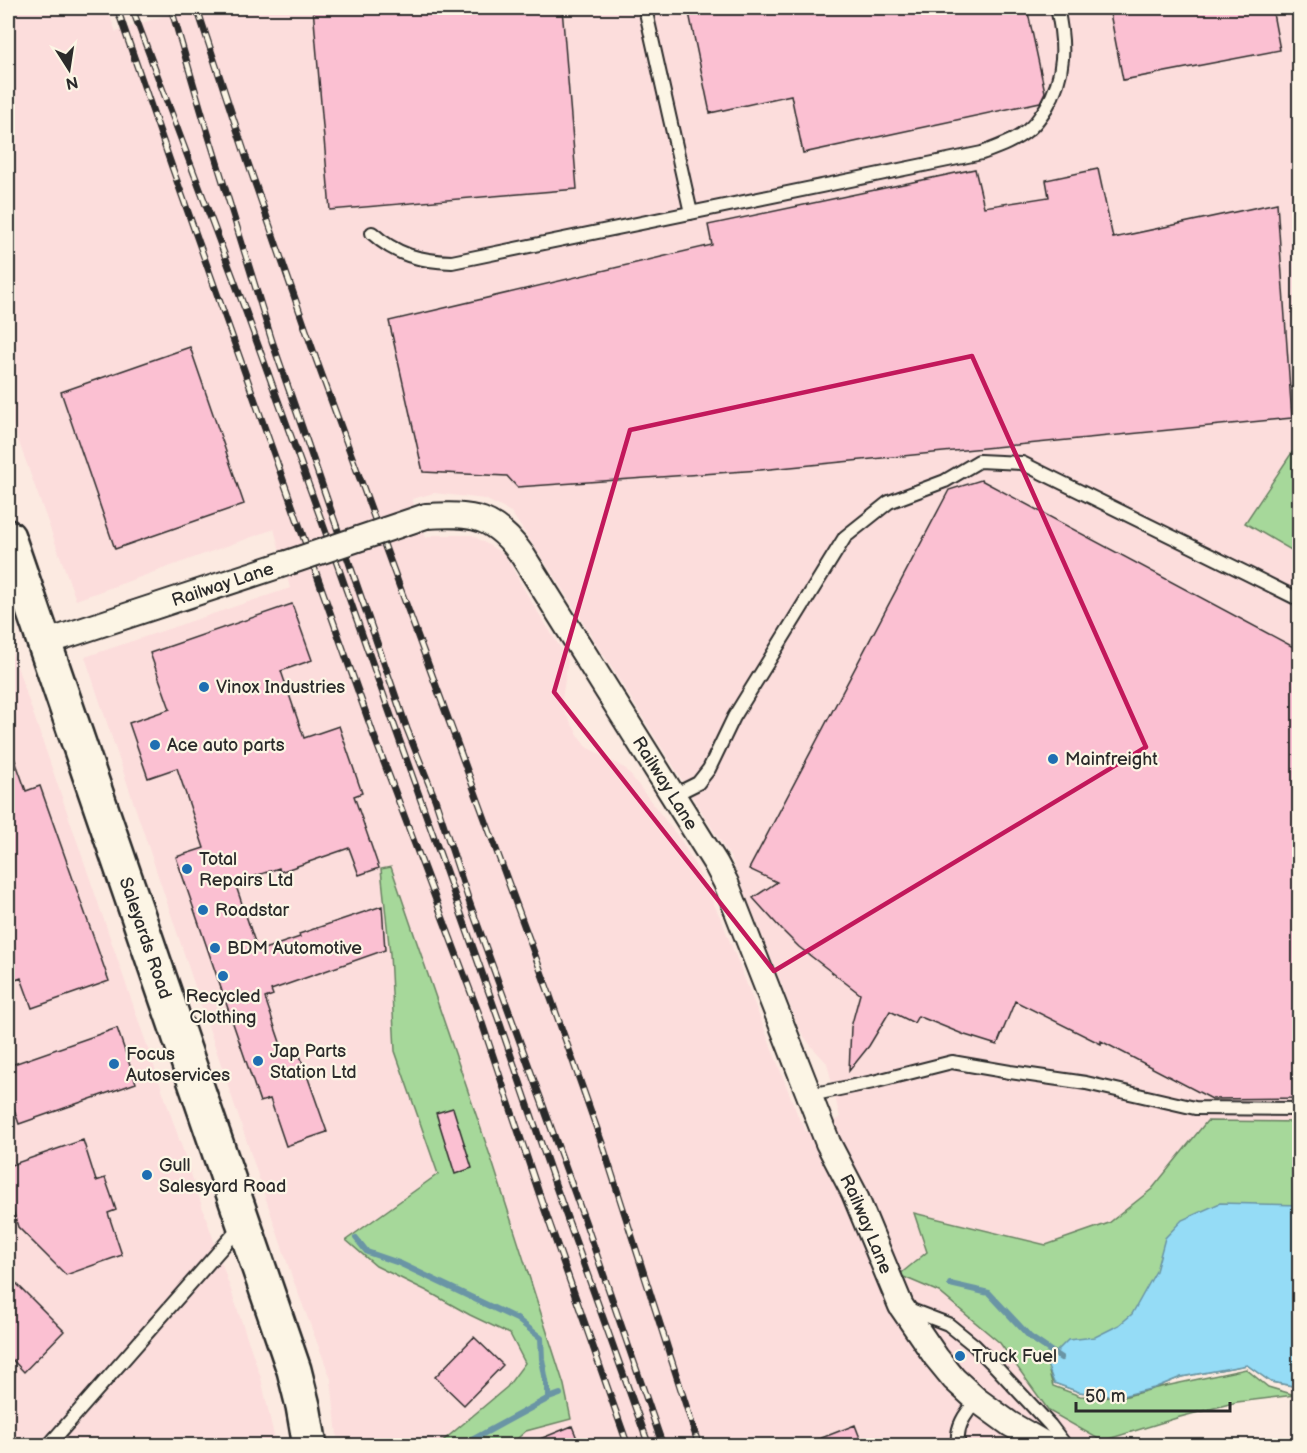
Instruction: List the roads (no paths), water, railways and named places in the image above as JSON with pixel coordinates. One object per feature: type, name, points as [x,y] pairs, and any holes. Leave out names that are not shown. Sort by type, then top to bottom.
[{"type":"main road","name":"Saleyards Road","points":[[8,537],[294,1370],[310,1446]]},
{"type":"street","name":"Railway Lane","points":[[44,643],[426,516],[454,514],[474,517],[494,526],[509,537],[674,795],[726,883],[828,1143],[854,1193],[901,1306],[936,1358],[976,1400],[1010,1424],[1048,1446]]},
{"type":"lane","points":[[645,8],[691,213]]},
{"type":"lane","points":[[372,233],[400,253],[431,261],[452,262],[982,153],[1012,141],[1029,129],[1041,117],[1058,86],[1063,49],[1062,29],[1057,8]]},
{"type":"lane","points":[[674,795],[698,783],[709,769],[734,717],[845,537],[889,502],[945,481],[979,461],[1022,463],[1299,600]]},
{"type":"lane","points":[[810,1095],[952,1062],[1086,1083],[1195,1108],[1299,1109]]},
{"type":"lane","points":[[48,1446],[244,1223]]},
{"type":"lane","points":[[901,1306],[948,1324],[974,1345],[995,1365],[1066,1446]]},
{"type":"lane","points":[[959,1446],[957,1440],[959,1428],[966,1413],[976,1400]]},
{"type":"water","points":[[1220,1203],[1299,1205],[1299,1387],[1271,1382],[1247,1365],[1181,1377],[1154,1388],[1118,1397],[1079,1392],[1054,1383],[1046,1362],[1068,1340],[1095,1337],[1119,1325],[1132,1314],[1156,1271],[1165,1238],[1182,1220]]},
{"type":"waterway","points":[[356,1238],[367,1252],[399,1263],[517,1319],[541,1338],[549,1398]]},
{"type":"waterway","points":[[950,1284],[989,1293],[1030,1337],[1061,1358]]},
{"type":"waterway","points":[[464,1446],[560,1394]]},
{"type":"railway","points":[[117,8],[374,736],[479,1014],[628,1446]]},
{"type":"railway","points":[[132,8],[335,558],[649,1446]]},
{"type":"railway","points":[[171,8],[272,341],[407,729],[435,799],[470,904],[586,1224],[663,1446]]},
{"type":"railway","points":[[197,8],[316,359],[603,1146],[699,1446]]},
{"type":"place","name":"Vinox Industries","points":[[204,687]]},
{"type":"place","name":"Ace auto parts","points":[[155,745]]},
{"type":"place","name":"Mainfreight","points":[[1053,759]]},
{"type":"place","name":"Total Repairs Ltd","points":[[187,869]]},
{"type":"place","name":"Roadstar","points":[[203,910]]},
{"type":"place","name":"BDM Automotive","points":[[215,948]]},
{"type":"place","name":"Recycled Clothing","points":[[223,976]]},
{"type":"place","name":"Jap Parts Station Ltd","points":[[258,1061]]},
{"type":"place","name":"Focus Autoservices","points":[[114,1064]]},
{"type":"place","name":"Gull Salesyard Road","points":[[147,1175]]},
{"type":"place","name":"Truck Fuel","points":[[960,1356]]}]
